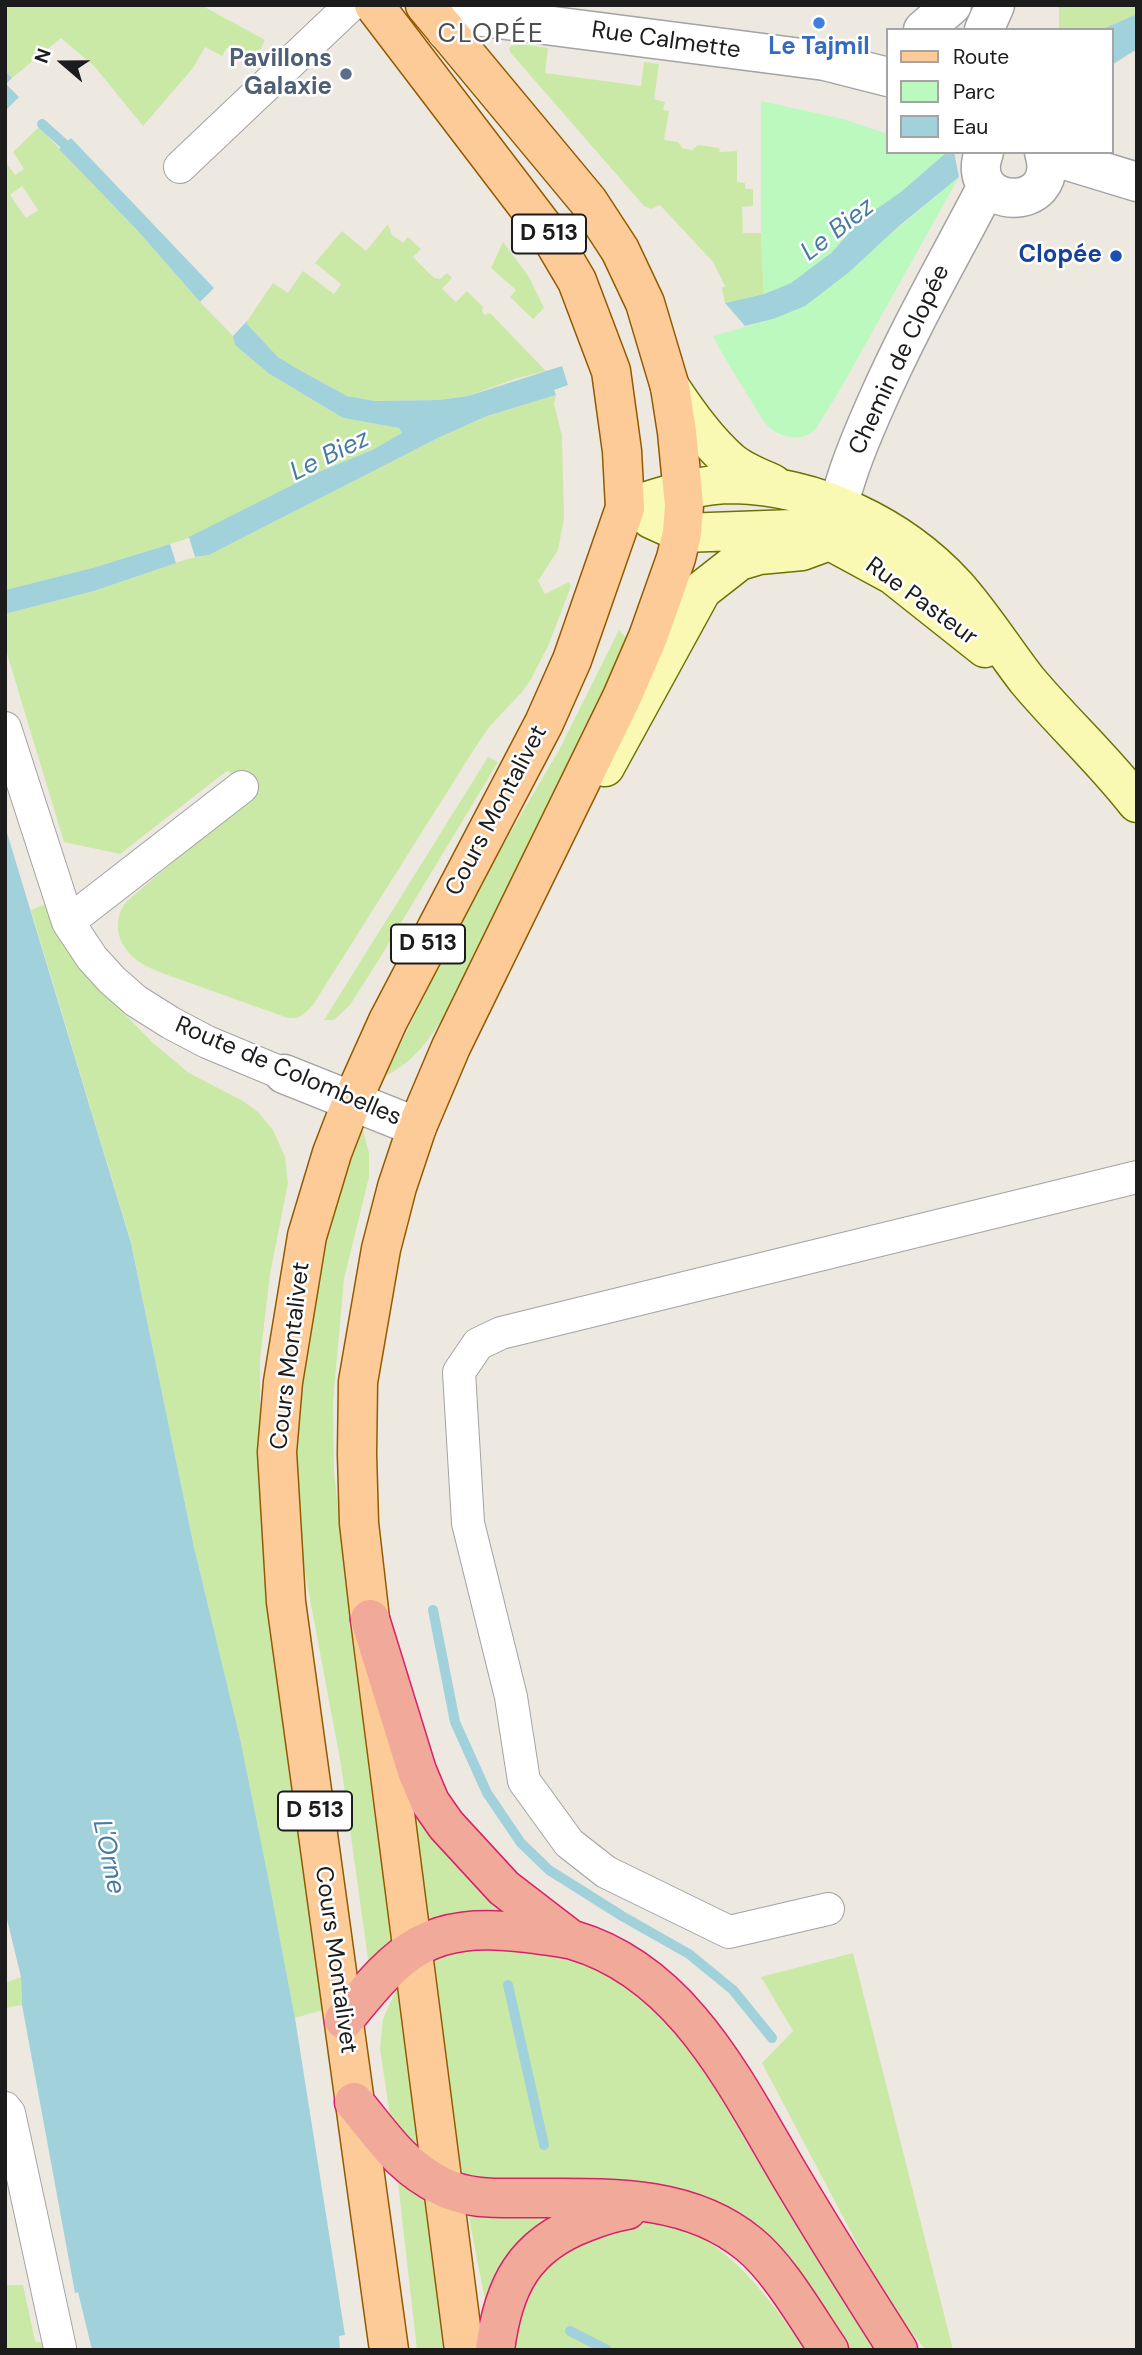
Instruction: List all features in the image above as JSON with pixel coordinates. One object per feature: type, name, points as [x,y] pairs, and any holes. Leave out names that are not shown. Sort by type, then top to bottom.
[{"type":"highway","points":[[370,1619],[416,1771],[430,1802],[446,1825],[504,1888],[570,1939],[624,1964],[661,1990],[691,2019],[727,2070],[898,2350]]},
{"type":"highway","points":[[344,2020],[377,1979],[412,1948],[434,1938],[498,1930],[570,1939]]},
{"type":"highway","points":[[355,2102],[398,2158],[443,2188],[492,2199],[616,2198],[640,2201],[680,2209],[721,2226],[749,2243],[765,2259],[829,2350]]},
{"type":"highway","points":[[495,2350],[501,2314],[516,2275],[538,2248],[555,2235],[597,2217],[642,2208],[695,2217],[721,2226]]},
{"type":"main road","name":"D 513","points":[[374,5],[551,237],[577,281],[611,371],[622,451],[625,508]]},
{"type":"main road","name":"D 513","points":[[435,18],[588,201],[609,231],[645,303],[670,387],[683,490],[682,533],[653,625],[628,685],[467,1012],[417,1126],[397,1187],[382,1249],[358,1382],[359,1523],[464,2350]]},
{"type":"main road","points":[[670,387],[686,412],[730,461],[750,474],[788,490]]},
{"type":"main road","name":"Rue Pasteur","points":[[625,508],[683,490],[735,484],[788,490],[834,522],[893,575],[1028,681],[1137,803]]},
{"type":"main road","name":"Rue Pasteur","points":[[625,508],[682,533],[810,530],[834,522]]},
{"type":"main road","name":"Cours Montalivet","points":[[389,2350],[286,1602],[277,1451],[286,1360],[307,1236],[332,1153],[352,1101],[400,997],[549,710],[572,660],[625,508]]},
{"type":"main road","points":[[520,905],[547,876],[702,590],[739,561],[759,555],[802,551],[834,522]]},
{"type":"street","points":[[180,167],[351,5]]},
{"type":"street","points":[[925,28],[952,5]]},
{"type":"street","points":[[985,28],[995,5]]},
{"type":"street","name":"Rue Calmette","points":[[435,18],[475,16],[825,61],[886,72]]},
{"type":"street","points":[[985,169],[997,195],[1010,199],[1023,198],[1035,191],[1044,181],[1047,168],[1045,154]]},
{"type":"street","points":[[1048,154],[1137,182]]},
{"type":"street","name":"Chemin de Clopée","points":[[834,522],[854,455],[898,352],[985,169]]},
{"type":"street","name":"Route de Colombelles","points":[[5,728],[68,922],[92,958],[112,980],[136,1001],[207,1042],[417,1126]]},
{"type":"street","points":[[68,922],[242,787]]},
{"type":"street","points":[[828,1909],[729,1932],[607,1872],[569,1843],[524,1781],[511,1697],[468,1523],[459,1371],[478,1344],[501,1333],[1137,1177]]},
{"type":"street","points":[[5,2108],[9,2113],[60,2348]]},
{"type":"green space","points":[[5,5],[201,5],[265,40],[259,52],[235,53],[227,48],[222,56],[205,47],[193,68],[143,126],[95,67],[61,38],[12,78],[5,70]]},
{"type":"green space","points":[[1059,5],[1137,5],[1137,14],[1105,28],[1059,28]]},
{"type":"green space","points":[[514,43],[548,48],[545,73],[641,86],[644,62],[659,64],[654,99],[665,102],[663,110],[669,111],[664,140],[678,142],[682,148],[692,150],[698,145],[719,148],[720,152],[737,151],[737,182],[745,183],[745,189],[753,189],[753,206],[742,207],[743,233],[761,233],[764,294],[725,303],[722,288],[725,286],[713,262],[660,205],[651,209],[644,206],[510,52],[509,48]]},
{"type":"green space","points":[[761,101],[843,119],[886,133],[886,154],[945,154],[902,191],[861,220],[831,253],[791,283],[764,294]]},
{"type":"green space","points":[[39,127],[233,336],[235,345],[268,373],[343,418],[399,428],[403,433],[372,450],[314,474],[189,538],[96,567],[5,590],[5,161],[15,175],[24,169],[13,152]],"holes":[[[22,186],[38,210],[26,218],[10,195]]]},
{"type":"green space","points":[[959,177],[815,430],[804,436],[792,437],[769,427],[713,336],[773,319],[881,242]]},
{"type":"green space","points":[[388,224],[392,235],[403,243],[408,237],[421,249],[413,257],[434,278],[440,279],[447,273],[452,278],[442,289],[456,302],[467,291],[483,307],[482,312],[485,315],[490,313],[546,371],[468,396],[438,400],[375,401],[347,396],[296,368],[278,357],[247,324],[273,283],[288,293],[303,271],[334,294],[341,284],[315,263],[342,231],[366,251]]},
{"type":"green space","points":[[503,242],[529,277],[544,308],[533,319],[510,297],[516,290],[491,268]]},
{"type":"green space","points":[[556,395],[554,404],[562,436],[564,518],[558,550],[538,581],[545,594],[569,582],[571,586],[549,644],[530,681],[490,726],[473,751],[313,1005],[299,1017],[288,1018],[159,972],[139,962],[127,951],[120,937],[118,922],[122,908],[249,797],[228,770],[120,854],[64,842],[5,647],[5,614],[94,591],[187,559],[209,555],[438,438],[487,416]]},
{"type":"green space","points":[[619,630],[629,641],[615,672],[442,1019],[418,1052],[385,1076],[458,927],[558,752]]},
{"type":"green space","points":[[488,757],[498,762],[378,961],[350,1005],[334,1020],[324,1020]]},
{"type":"green space","points":[[46,904],[93,982],[152,1042],[189,1073],[243,1101],[258,1112],[273,1130],[285,1157],[288,1183],[270,1274],[260,1359],[260,1472],[326,2009],[295,2018],[240,1738],[194,1547],[131,1242],[31,910]]},
{"type":"green space","points":[[361,1122],[369,1153],[369,1177],[344,1279],[333,1402],[334,1472],[341,1537],[398,1945],[370,1973],[341,1765],[301,1551],[296,1481],[301,1380],[317,1273]]},
{"type":"green space","points":[[409,1775],[525,1913],[428,1919]]},
{"type":"green space","points":[[481,1941],[595,1963],[685,2025],[882,2350],[845,2350],[784,2260],[551,2186],[461,2175],[433,1958]]},
{"type":"green space","points":[[853,1953],[953,2350],[926,2350],[891,2308],[762,2063],[793,2031],[761,1977]]},
{"type":"green space","points":[[21,1977],[22,2005],[5,2008],[5,1983]]},
{"type":"green space","points":[[403,1980],[426,2163],[392,2129],[380,2049],[383,2019]]},
{"type":"green space","points":[[397,2174],[430,2198],[450,2350],[417,2350]]},
{"type":"green space","points":[[467,2207],[558,2211],[523,2238],[505,2261],[485,2300]]},
{"type":"green space","points":[[650,2220],[692,2233],[725,2254],[769,2300],[804,2350],[508,2350],[508,2329],[548,2259],[632,2221]]},
{"type":"green space","points":[[5,2285],[23,2285],[35,2341],[42,2343],[43,2350],[5,2350]]},
{"type":"water","points":[[1137,14],[1137,49],[1114,64],[1114,28],[1105,28]]},
{"type":"water","points":[[5,70],[12,78],[6,84],[19,97],[5,111]]},
{"type":"water","points":[[71,138],[214,288],[200,302],[137,230],[59,149]]},
{"type":"water","points":[[945,154],[954,154],[959,177],[899,226],[848,273],[805,306],[773,319],[745,326],[725,303],[764,294],[791,283],[831,253],[861,220],[902,191]]},
{"type":"water","points":[[248,320],[247,324],[278,357],[347,396],[375,401],[438,400],[468,396],[562,366],[568,385],[554,390],[556,395],[487,416],[438,438],[209,555],[195,557],[189,537],[314,474],[372,450],[402,433],[399,428],[343,418],[268,373],[235,345],[233,336]]},
{"type":"water","points":[[170,544],[176,563],[94,591],[5,614],[5,590],[96,567]]},
{"type":"water","name":"L'Orne","points":[[5,826],[131,1243],[194,1547],[240,1738],[295,2018],[345,2335],[339,2336],[340,2350],[92,2350],[78,2292],[75,2293],[22,2005],[21,1977],[5,1911]]},
{"type":"waterway","name":"Le Biez","points":[[42,124],[72,151]]},
{"type":"waterway","points":[[433,1610],[455,1722],[487,1793],[521,1843],[549,1870],[689,1954],[733,1990],[772,2038]]},
{"type":"waterway","points":[[508,1985],[544,2145]]},
{"type":"waterway","points":[[570,2331],[607,2350]]},
{"type":"place","name":"Le Tajmil","points":[[819,23]]},
{"type":"place","name":"Pavillons Galaxie","points":[[346,74]]},
{"type":"place","name":"Clopée","points":[[1116,256]]},
{"type":"district","name":"CLOPÉE","points":[[491,35]]}]
